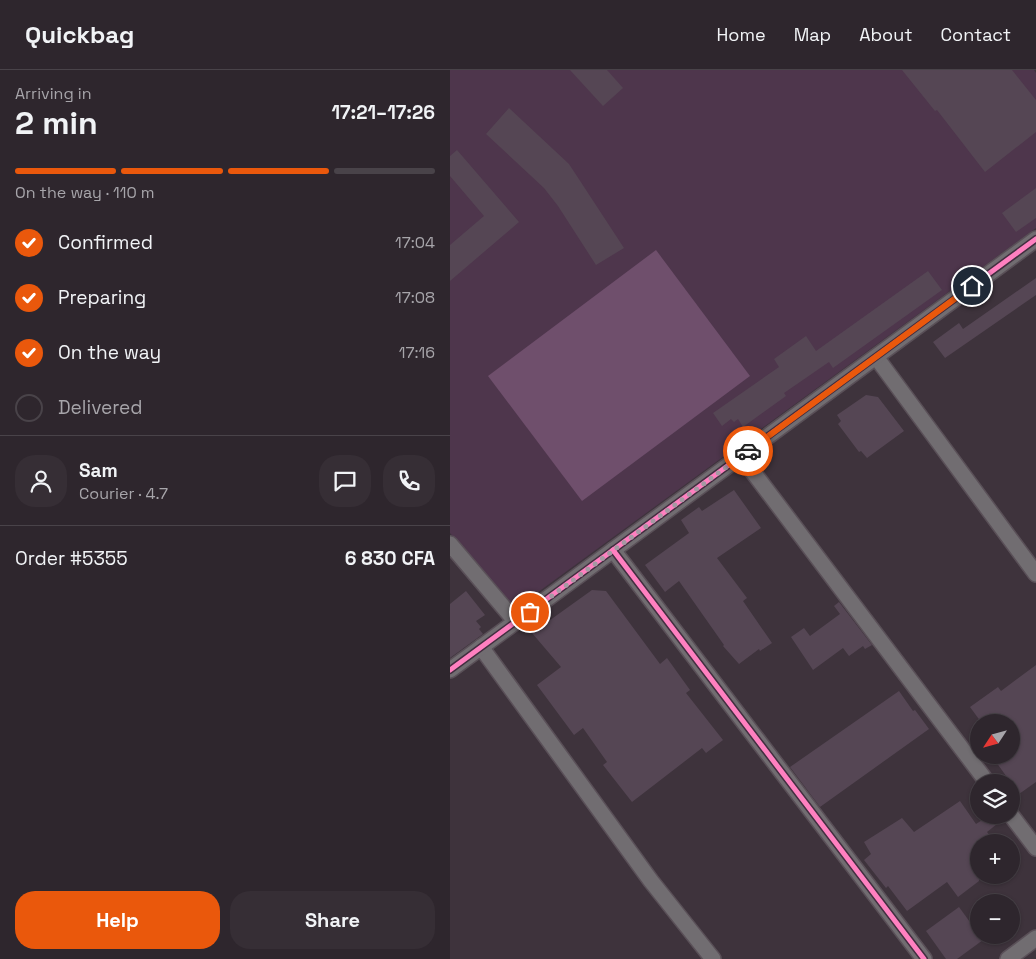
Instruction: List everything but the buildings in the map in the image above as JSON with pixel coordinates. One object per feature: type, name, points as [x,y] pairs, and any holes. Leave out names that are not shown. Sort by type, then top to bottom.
[{"type":"street","points":[[450,670],[1036,239]]},
{"type":"street","points":[[876,357],[1036,574]]},
{"type":"street","points":[[741,456],[981,774]]},
{"type":"street","points":[[450,544],[516,622]]},
{"type":"street","points":[[613,550],[924,959]]},
{"type":"street","points":[[481,647],[651,881],[713,959]]},
{"type":"street","points":[[1018,824],[1036,848]]},
{"type":"street","points":[[1008,959],[1036,938]]},
{"type":"shaded area","points":[[450,70],[1034,70],[1036,73],[1036,228],[515,609],[450,533]]},
{"type":"shaded area","points":[[656,250],[750,376],[582,501],[488,376]]},
{"type":"cycle path","points":[[450,670],[1036,239]]},
{"type":"cycle path","points":[[613,550],[924,959]]},
{"type":"way so far","points":[[530,612],[748,451]]},
{"type":"route","points":[[748,451],[972,286]]}]
